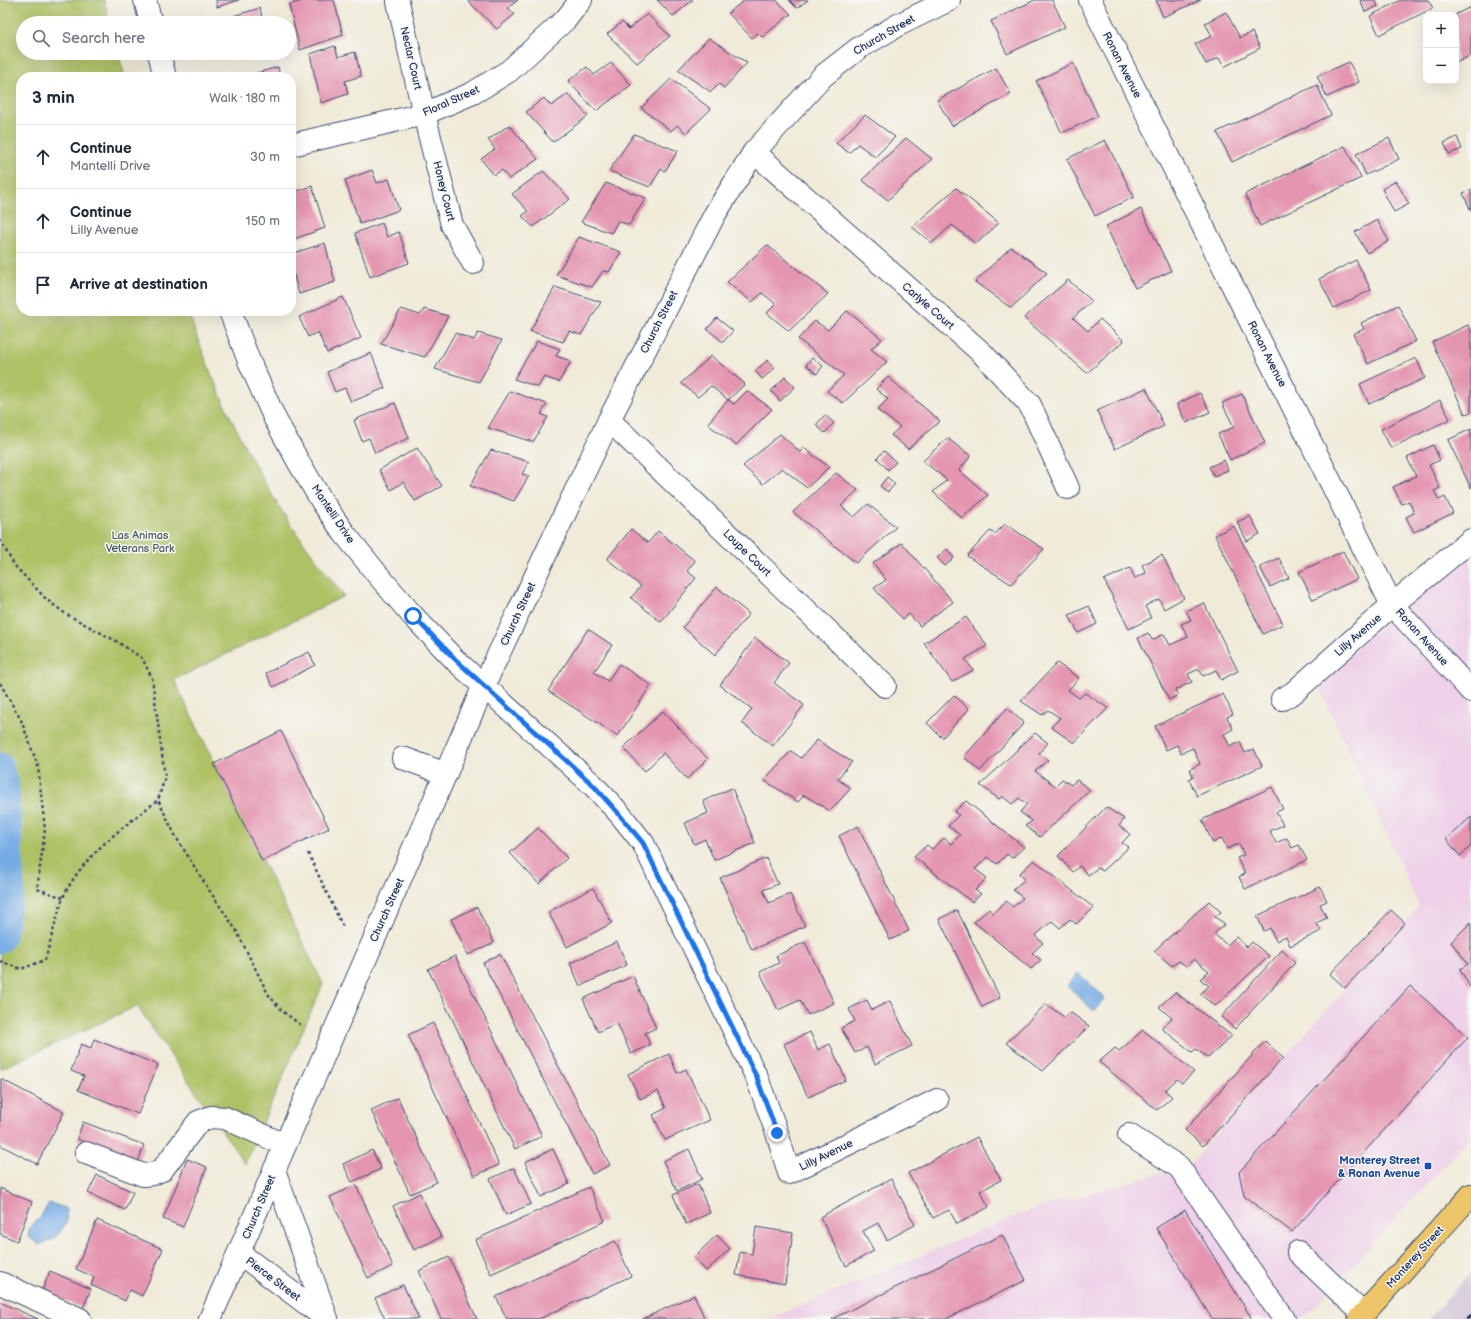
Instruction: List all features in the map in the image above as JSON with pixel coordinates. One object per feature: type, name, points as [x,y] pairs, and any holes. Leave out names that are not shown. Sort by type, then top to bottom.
[{"type":"main road","name":"Monterey Street","points":[[1361,1316],[1471,1195]]},
{"type":"street","points":[[145,0],[149,16]]},
{"type":"street","name":"Floral Street","points":[[296,144],[424,114],[473,93],[508,71],[566,18],[581,0]]},
{"type":"street","name":"Church Street","points":[[210,1319],[484,685],[609,420],[715,214],[754,152],[823,76],[859,48],[898,25],[949,0]]},
{"type":"street","name":"Ronan Avenue","points":[[1090,0],[1392,605],[1471,691]]},
{"type":"street","name":"Nectar Court","points":[[398,2],[424,114]]},
{"type":"street","points":[[161,60],[164,72]]},
{"type":"street","name":"Honey Court","points":[[424,114],[452,225],[473,264]]},
{"type":"street","name":"Carlyle Court","points":[[754,152],[982,354],[1030,405],[1068,488]]},
{"type":"street","name":"Mantelli Drive","points":[[232,316],[249,361],[276,419],[298,461],[336,521],[377,574],[413,616],[456,660],[484,685]]},
{"type":"street","name":"Loupe Court","points":[[609,420],[885,686]]},
{"type":"street","name":"Lilly Avenue","points":[[1282,699],[1292,693],[1392,605],[1471,540]]},
{"type":"street","name":"Lilly Avenue","points":[[484,685],[593,785],[643,843],[757,1078],[777,1133],[789,1173],[937,1100]]},
{"type":"street","points":[[403,758],[446,774]]},
{"type":"street","points":[[86,1153],[143,1175],[152,1174],[162,1170],[198,1122],[211,1117],[225,1118],[285,1144]]},
{"type":"street","points":[[1129,1135],[1179,1166],[1284,1319]]},
{"type":"street","points":[[274,1170],[327,1319]]},
{"type":"street","points":[[1298,1252],[1361,1316]]},
{"type":"street","name":"Pierce Street","points":[[239,1253],[327,1319]]},
{"type":"street","points":[[0,1283],[80,1319]]},
{"type":"path","points":[[0,540],[14,565],[47,600],[66,614],[116,641],[142,658],[152,678],[165,777],[158,800],[101,846],[76,875],[64,898],[45,960],[21,969],[4,964],[0,961]]},
{"type":"path","points":[[0,683],[21,720],[38,766],[45,830],[37,889],[64,898]]},
{"type":"path","points":[[158,800],[176,837],[239,936],[268,994],[282,1012],[301,1025]]},
{"type":"path","points":[[308,853],[343,927]]},
{"type":"shaded area","points":[[1471,554],[1471,1136],[1373,1243],[1303,1319],[768,1319],[1030,1210],[1189,1165],[1419,906],[1318,685],[1389,619]]},
{"type":"shaded area","points":[[1471,1272],[1471,1319],[1428,1319]]},
{"type":"green space","name":"Las Animas Veterans Park","points":[[0,0],[104,0],[108,16],[16,16],[16,60],[120,60],[124,72],[16,72],[16,316],[190,316],[220,395],[260,475],[291,525],[344,596],[174,680],[323,984],[245,1164],[137,1006],[0,1069]]},
{"type":"water","points":[[1078,973],[1105,998],[1094,1011],[1067,986]]},
{"type":"water","points":[[49,1203],[66,1208],[67,1222],[55,1238],[39,1245],[28,1236],[30,1227],[41,1216]]},
{"type":"building","points":[[216,0],[239,0],[217,7]]},
{"type":"building","points":[[304,0],[334,0],[343,35],[300,50],[296,34],[296,16],[292,16],[289,5]]},
{"type":"building","points":[[467,0],[518,0],[508,8],[515,14],[497,29]]},
{"type":"building","points":[[657,0],[693,0],[673,16]]},
{"type":"building","points":[[745,0],[776,0],[791,14],[762,37],[758,33],[752,38],[728,13]]},
{"type":"building","points":[[789,0],[808,0],[797,8]]},
{"type":"building","points":[[1035,0],[1052,0],[1065,27],[1007,54],[991,21]]},
{"type":"building","points":[[1156,0],[1201,0],[1163,17]]},
{"type":"building","points":[[1360,0],[1375,0],[1378,6],[1365,12]]},
{"type":"building","points":[[1401,0],[1428,0],[1433,8],[1379,35],[1370,16]]},
{"type":"building","points":[[1471,7],[1471,55],[1459,61],[1459,48],[1459,13]]},
{"type":"building","points":[[260,8],[262,16],[233,16]]},
{"type":"building","points":[[1226,12],[1240,38],[1252,32],[1260,48],[1224,67],[1219,58],[1206,64],[1195,44],[1212,36],[1205,23]]},
{"type":"building","points":[[647,14],[670,36],[637,63],[607,34],[622,22],[629,29]]},
{"type":"building","points":[[709,38],[747,63],[724,88],[719,84],[711,92],[678,70]]},
{"type":"building","points":[[335,46],[338,57],[355,52],[361,76],[345,81],[348,94],[321,103],[310,54]]},
{"type":"building","points":[[1349,62],[1359,82],[1327,97],[1317,76]]},
{"type":"building","points":[[611,63],[631,85],[596,111],[568,81],[587,67],[594,75]]},
{"type":"building","points":[[1073,63],[1098,116],[1062,133],[1036,81]]},
{"type":"building","points":[[278,67],[279,72],[260,72]]},
{"type":"building","points":[[996,68],[1011,94],[952,126],[937,100]]},
{"type":"building","points":[[671,79],[711,109],[686,133],[677,125],[671,131],[641,108]]},
{"type":"building","points":[[1317,85],[1331,115],[1232,162],[1217,132]]},
{"type":"building","points":[[568,94],[588,116],[553,142],[526,112],[544,98],[551,106]]},
{"type":"building","points":[[865,115],[895,137],[875,157],[858,144],[849,153],[836,143]]},
{"type":"building","points":[[509,125],[538,159],[509,179],[502,170],[494,175],[481,159],[495,149],[488,140]]},
{"type":"building","points":[[634,134],[678,151],[665,171],[661,169],[650,187],[609,171]]},
{"type":"building","points":[[1457,137],[1462,149],[1449,154],[1444,143]]},
{"type":"building","points":[[906,138],[932,159],[888,200],[862,180]]},
{"type":"building","points":[[1389,138],[1399,159],[1366,175],[1356,154]]},
{"type":"building","points":[[1105,140],[1134,197],[1095,216],[1067,159]]},
{"type":"building","points":[[1345,146],[1361,178],[1260,226],[1245,194]]},
{"type":"building","points":[[372,170],[377,183],[389,179],[399,210],[360,224],[345,180]]},
{"type":"building","points":[[543,171],[570,199],[533,227],[522,216],[528,211],[512,194]]},
{"type":"building","points":[[1396,181],[1409,204],[1394,212],[1382,189]]},
{"type":"building","points":[[606,183],[646,198],[629,225],[618,221],[611,233],[581,222]]},
{"type":"building","points":[[312,186],[325,228],[296,238],[296,191]]},
{"type":"building","points":[[956,188],[999,223],[976,244],[952,225],[932,243],[912,227]]},
{"type":"building","points":[[1471,190],[1471,211],[1463,193]]},
{"type":"building","points":[[1141,209],[1171,271],[1135,288],[1106,226]]},
{"type":"building","points":[[1377,220],[1389,241],[1367,253],[1355,232]]},
{"type":"building","points":[[382,223],[387,237],[399,232],[409,263],[370,277],[355,233]]},
{"type":"building","points":[[579,237],[621,252],[609,272],[603,271],[592,287],[556,275]]},
{"type":"building","points":[[325,243],[335,282],[299,294],[296,283],[296,252]]},
{"type":"building","points":[[767,245],[828,294],[789,331],[767,313],[776,304],[762,293],[752,302],[727,282]]},
{"type":"building","points":[[1011,247],[1047,273],[1011,308],[975,282]]},
{"type":"building","points":[[1356,260],[1371,290],[1334,308],[1319,279]]},
{"type":"building","points":[[1068,280],[1092,301],[1073,318],[1088,331],[1100,319],[1124,341],[1087,373],[1024,318]]},
{"type":"building","points":[[555,287],[601,302],[581,335],[569,331],[563,342],[530,331]]},
{"type":"building","points":[[343,297],[361,338],[327,353],[318,332],[308,337],[299,317]]},
{"type":"building","points":[[1398,305],[1416,341],[1368,364],[1353,334],[1364,329],[1361,323]]},
{"type":"building","points":[[401,309],[420,315],[424,309],[448,316],[425,357],[381,344]]},
{"type":"building","points":[[847,311],[882,339],[871,349],[887,362],[843,403],[827,391],[844,375],[798,339],[815,321],[828,330]]},
{"type":"building","points":[[717,318],[733,331],[723,342],[707,329]]},
{"type":"building","points":[[1468,325],[1471,331],[1471,412],[1465,414],[1432,342]]},
{"type":"building","points":[[455,333],[474,340],[478,333],[502,340],[479,382],[435,369]]},
{"type":"building","points":[[537,341],[560,349],[556,356],[571,361],[559,382],[544,377],[538,387],[514,379]]},
{"type":"building","points":[[371,353],[385,388],[351,402],[345,388],[335,392],[327,372]]},
{"type":"building","points":[[711,356],[745,384],[728,400],[711,386],[698,397],[681,383]]},
{"type":"building","points":[[812,358],[823,366],[817,374],[806,365]]},
{"type":"building","points":[[1416,358],[1425,378],[1369,404],[1360,384]]},
{"type":"building","points":[[768,360],[775,368],[762,379],[755,371]]},
{"type":"building","points":[[785,377],[795,387],[780,401],[771,391]]},
{"type":"building","points":[[888,377],[940,421],[908,449],[891,435],[900,427],[877,410],[888,399],[876,389]]},
{"type":"building","points":[[1146,388],[1164,426],[1115,449],[1097,411]]},
{"type":"building","points":[[510,391],[547,404],[541,414],[548,417],[533,442],[488,428]]},
{"type":"building","points":[[747,391],[772,409],[736,445],[707,424],[728,400],[734,404]]},
{"type":"building","points":[[1200,393],[1210,412],[1186,423],[1177,404]]},
{"type":"building","points":[[1242,394],[1265,443],[1230,460],[1218,434],[1234,427],[1222,403]]},
{"type":"building","points":[[1440,400],[1450,419],[1391,448],[1381,429]]},
{"type":"building","points":[[395,403],[409,438],[375,453],[369,438],[362,441],[354,420]]},
{"type":"building","points":[[825,415],[834,423],[825,433],[816,425]]},
{"type":"building","points":[[1471,429],[1471,488],[1448,440]]},
{"type":"building","points":[[780,434],[800,452],[804,448],[829,467],[807,488],[782,468],[763,484],[743,466]]},
{"type":"building","points":[[947,438],[971,456],[959,470],[988,495],[962,518],[933,492],[947,480],[923,461]]},
{"type":"building","points":[[1433,445],[1440,460],[1429,465],[1440,488],[1434,491],[1439,500],[1445,497],[1453,513],[1414,532],[1406,517],[1414,513],[1409,501],[1402,504],[1393,487],[1416,476],[1407,458]]},
{"type":"building","points":[[417,448],[442,486],[415,501],[403,482],[391,490],[379,470]]},
{"type":"building","points":[[491,450],[529,462],[522,474],[529,476],[514,501],[470,486]]},
{"type":"building","points":[[884,451],[896,462],[888,470],[877,458]]},
{"type":"building","points":[[1224,460],[1228,470],[1214,476],[1209,467]]},
{"type":"building","points":[[836,473],[858,490],[841,506],[854,517],[868,504],[896,527],[856,563],[793,512]]},
{"type":"building","points":[[887,477],[895,484],[888,492],[880,486]]},
{"type":"building","points":[[1250,516],[1260,534],[1247,541],[1237,522]]},
{"type":"building","points":[[1005,524],[1044,549],[1011,584],[967,556],[990,531],[995,534]]},
{"type":"building","points":[[1234,526],[1283,624],[1263,634],[1215,535]]},
{"type":"building","points":[[631,529],[648,543],[658,531],[695,561],[687,571],[696,578],[661,622],[631,598],[641,586],[607,559]]},
{"type":"building","points":[[902,543],[953,602],[920,626],[909,614],[903,619],[874,588],[886,580],[873,563]]},
{"type":"building","points":[[947,549],[954,558],[945,566],[937,558]]},
{"type":"building","points":[[1343,551],[1357,579],[1313,600],[1299,572]]},
{"type":"building","points":[[1162,555],[1184,598],[1164,609],[1159,599],[1145,606],[1151,618],[1129,629],[1104,580],[1130,568],[1135,578],[1146,573],[1142,565]]},
{"type":"building","points":[[1279,558],[1289,578],[1270,587],[1260,567]]},
{"type":"building","points":[[717,587],[749,614],[715,655],[683,627]]},
{"type":"building","points":[[1204,603],[1238,671],[1221,680],[1216,670],[1203,676],[1199,669],[1188,674],[1192,682],[1175,690],[1178,695],[1169,700],[1138,638],[1148,633],[1152,640],[1164,634],[1170,645],[1188,637],[1181,624],[1191,620],[1186,611]]},
{"type":"building","points":[[1089,606],[1097,624],[1078,633],[1069,615]]},
{"type":"building","points":[[966,617],[987,646],[965,659],[973,670],[952,682],[924,643]]},
{"type":"building","points":[[588,629],[612,645],[594,672],[608,681],[619,664],[651,685],[618,736],[548,691]]},
{"type":"building","points":[[755,638],[789,663],[774,683],[804,705],[773,746],[742,723],[752,709],[720,685]]},
{"type":"building","points":[[309,652],[315,665],[273,687],[266,673]]},
{"type":"building","points":[[1057,663],[1079,678],[1068,690],[1079,698],[1085,693],[1108,708],[1074,743],[1051,727],[1060,718],[1048,710],[1042,715],[1021,701]]},
{"type":"building","points":[[1223,694],[1233,714],[1227,717],[1233,729],[1224,734],[1230,747],[1240,742],[1245,753],[1254,749],[1262,766],[1197,796],[1189,779],[1193,777],[1190,769],[1200,764],[1193,748],[1181,753],[1177,745],[1166,750],[1155,726]]},
{"type":"building","points":[[954,695],[969,709],[942,738],[927,723]]},
{"type":"building","points":[[1007,708],[1024,723],[980,771],[964,757]]},
{"type":"building","points":[[663,711],[708,759],[687,779],[663,753],[645,771],[623,748]]},
{"type":"building","points":[[281,731],[329,828],[262,861],[214,764]]},
{"type":"building","points":[[1035,733],[1048,743],[1039,753],[1048,760],[1035,771],[1055,786],[1062,779],[1071,785],[1077,780],[1090,790],[1040,837],[1025,826],[1032,821],[1020,812],[1027,804],[1019,798],[1012,804],[1002,796],[999,799],[980,785]]},
{"type":"building","points":[[817,740],[852,762],[837,779],[851,788],[830,811],[804,795],[798,802],[764,780],[791,751],[801,758]]},
{"type":"building","points":[[1272,787],[1283,809],[1276,812],[1283,825],[1270,831],[1276,843],[1287,838],[1292,848],[1299,845],[1307,860],[1245,889],[1239,877],[1245,874],[1237,858],[1244,855],[1239,844],[1227,849],[1222,838],[1213,843],[1202,820]]},
{"type":"building","points":[[732,788],[755,843],[714,860],[705,839],[694,844],[685,823],[708,813],[703,801]]},
{"type":"building","points":[[966,801],[1024,847],[1012,858],[1007,854],[997,864],[988,857],[975,869],[987,878],[975,890],[981,894],[972,902],[914,857],[927,845],[932,849],[944,838],[951,844],[960,835],[948,826],[959,815],[954,812]]},
{"type":"building","points":[[1106,807],[1124,819],[1119,826],[1130,834],[1122,843],[1129,847],[1103,871],[1098,868],[1088,875],[1080,866],[1073,872],[1058,856]]},
{"type":"building","points":[[1471,817],[1471,846],[1460,856],[1446,839]]},
{"type":"building","points":[[858,826],[909,931],[890,940],[839,836]]},
{"type":"building","points":[[538,828],[567,858],[539,884],[510,853]]},
{"type":"building","points":[[766,858],[778,884],[763,890],[769,903],[790,894],[805,926],[752,950],[720,878]]},
{"type":"building","points":[[1034,860],[1094,908],[1076,924],[1070,919],[1060,928],[1052,921],[1035,936],[1043,943],[1032,953],[1041,960],[1031,969],[974,922],[989,909],[993,913],[1006,901],[1013,907],[1023,898],[1013,890],[1025,879],[1019,874]]},
{"type":"building","points":[[1320,887],[1327,901],[1320,904],[1327,918],[1316,923],[1321,931],[1290,946],[1286,936],[1276,941],[1270,928],[1264,931],[1257,916]]},
{"type":"building","points":[[593,888],[612,923],[567,947],[548,912]]},
{"type":"building","points":[[1209,901],[1221,912],[1215,917],[1225,924],[1214,934],[1227,945],[1236,937],[1247,947],[1252,942],[1269,956],[1215,1006],[1200,994],[1209,986],[1200,979],[1209,971],[1194,959],[1186,966],[1179,961],[1172,966],[1154,951]]},
{"type":"building","points":[[477,907],[494,943],[468,955],[451,919]]},
{"type":"building","points":[[957,910],[1000,998],[982,1007],[939,919]]},
{"type":"building","points":[[1391,910],[1405,923],[1345,988],[1330,974]]},
{"type":"building","points":[[1471,922],[1471,989],[1460,969],[1468,964],[1451,942]]},
{"type":"building","points":[[617,942],[627,965],[580,986],[570,963]]},
{"type":"building","points":[[805,942],[834,1003],[808,1015],[800,1000],[778,1010],[760,972],[779,963],[776,956]]},
{"type":"building","points":[[1282,950],[1295,963],[1235,1029],[1221,1017]]},
{"type":"building","points":[[500,954],[610,1165],[592,1174],[483,963]]},
{"type":"building","points":[[455,956],[542,1136],[515,1149],[428,969]]},
{"type":"building","points":[[633,976],[656,1028],[645,1033],[650,1045],[631,1054],[617,1023],[598,1032],[583,999]]},
{"type":"building","points":[[1410,986],[1468,1037],[1292,1232],[1244,1196],[1239,1172]]},
{"type":"building","points":[[1175,992],[1232,1036],[1208,1058],[1196,1049],[1192,1052],[1161,1028],[1172,1018],[1159,1007]]},
{"type":"building","points":[[867,1000],[872,1010],[890,1001],[912,1046],[875,1064],[867,1047],[855,1053],[841,1028],[855,1021],[849,1009]]},
{"type":"building","points":[[1046,1004],[1064,1017],[1070,1012],[1089,1026],[1043,1071],[1006,1043]]},
{"type":"building","points":[[433,1023],[499,1165],[474,1176],[408,1035]]},
{"type":"building","points":[[1143,1030],[1194,1072],[1182,1083],[1177,1079],[1165,1090],[1172,1097],[1157,1110],[1099,1062],[1115,1048],[1119,1051]]},
{"type":"building","points":[[810,1032],[818,1050],[830,1044],[846,1080],[808,1097],[784,1044]]},
{"type":"building","points":[[94,1039],[158,1065],[138,1114],[78,1090],[84,1076],[71,1071],[81,1044],[91,1048]]},
{"type":"building","points":[[1265,1041],[1283,1058],[1203,1146],[1185,1130]]},
{"type":"building","points":[[669,1054],[677,1073],[686,1069],[710,1120],[665,1140],[653,1115],[666,1108],[658,1091],[640,1099],[628,1074]]},
{"type":"building","points":[[1,1079],[64,1112],[37,1164],[0,1145]]},
{"type":"building","points":[[398,1098],[437,1182],[410,1194],[371,1110]]},
{"type":"building","points":[[83,1122],[144,1145],[138,1162],[77,1139]]},
{"type":"building","points":[[977,1137],[1001,1180],[980,1191],[989,1207],[957,1224],[949,1210],[933,1218],[908,1173]]},
{"type":"building","points":[[553,1149],[569,1184],[541,1197],[525,1162]]},
{"type":"building","points":[[689,1149],[702,1179],[677,1191],[663,1161]]},
{"type":"building","points":[[372,1150],[381,1169],[352,1182],[343,1164]]},
{"type":"building","points":[[187,1159],[207,1167],[183,1227],[163,1219]]},
{"type":"building","points":[[514,1168],[531,1204],[506,1215],[490,1179]]},
{"type":"building","points":[[97,1175],[133,1192],[125,1210],[88,1193]]},
{"type":"building","points":[[891,1179],[915,1225],[887,1240],[878,1223],[863,1231],[874,1251],[846,1266],[820,1217]]},
{"type":"building","points":[[698,1184],[710,1213],[686,1224],[673,1195]]},
{"type":"building","points":[[356,1185],[393,1266],[368,1278],[330,1197]]},
{"type":"building","points":[[589,1187],[605,1221],[491,1274],[475,1240]]},
{"type":"building","points":[[0,1188],[32,1202],[17,1241],[0,1234]]},
{"type":"building","points":[[420,1193],[441,1237],[414,1250],[393,1206]]},
{"type":"building","points":[[1185,1210],[1252,1319],[1212,1319],[1156,1228]]},
{"type":"building","points":[[97,1220],[163,1249],[142,1296],[130,1290],[125,1301],[91,1285],[94,1277],[76,1269]]},
{"type":"building","points":[[756,1227],[793,1233],[785,1284],[736,1275],[740,1252],[752,1254]]},
{"type":"building","points":[[717,1235],[730,1249],[706,1271],[694,1257]]},
{"type":"building","points":[[1002,1235],[1026,1280],[946,1319],[832,1319]]},
{"type":"building","points":[[615,1241],[631,1276],[539,1319],[507,1319],[496,1297]]},
{"type":"building","points":[[449,1257],[477,1319],[441,1319],[419,1271]]},
{"type":"building","points":[[50,1271],[91,1289],[83,1308],[42,1291]]},
{"type":"building","points":[[403,1285],[419,1319],[385,1319],[375,1298]]},
{"type":"building","points":[[694,1295],[705,1319],[643,1319]]},
{"type":"building","points":[[0,1302],[38,1319],[0,1319]]},
{"type":"waterway","points":[[0,765],[7,787],[12,891],[3,936],[0,941]]},
{"type":"railway","points":[[1468,1319],[1471,1316]]},
{"type":"place","name":"Monterey Street & Ronan Avenue","points":[[1428,1166]]},
{"type":"route","points":[[413,616],[456,660],[593,785],[643,843],[757,1078],[777,1133]]}]
